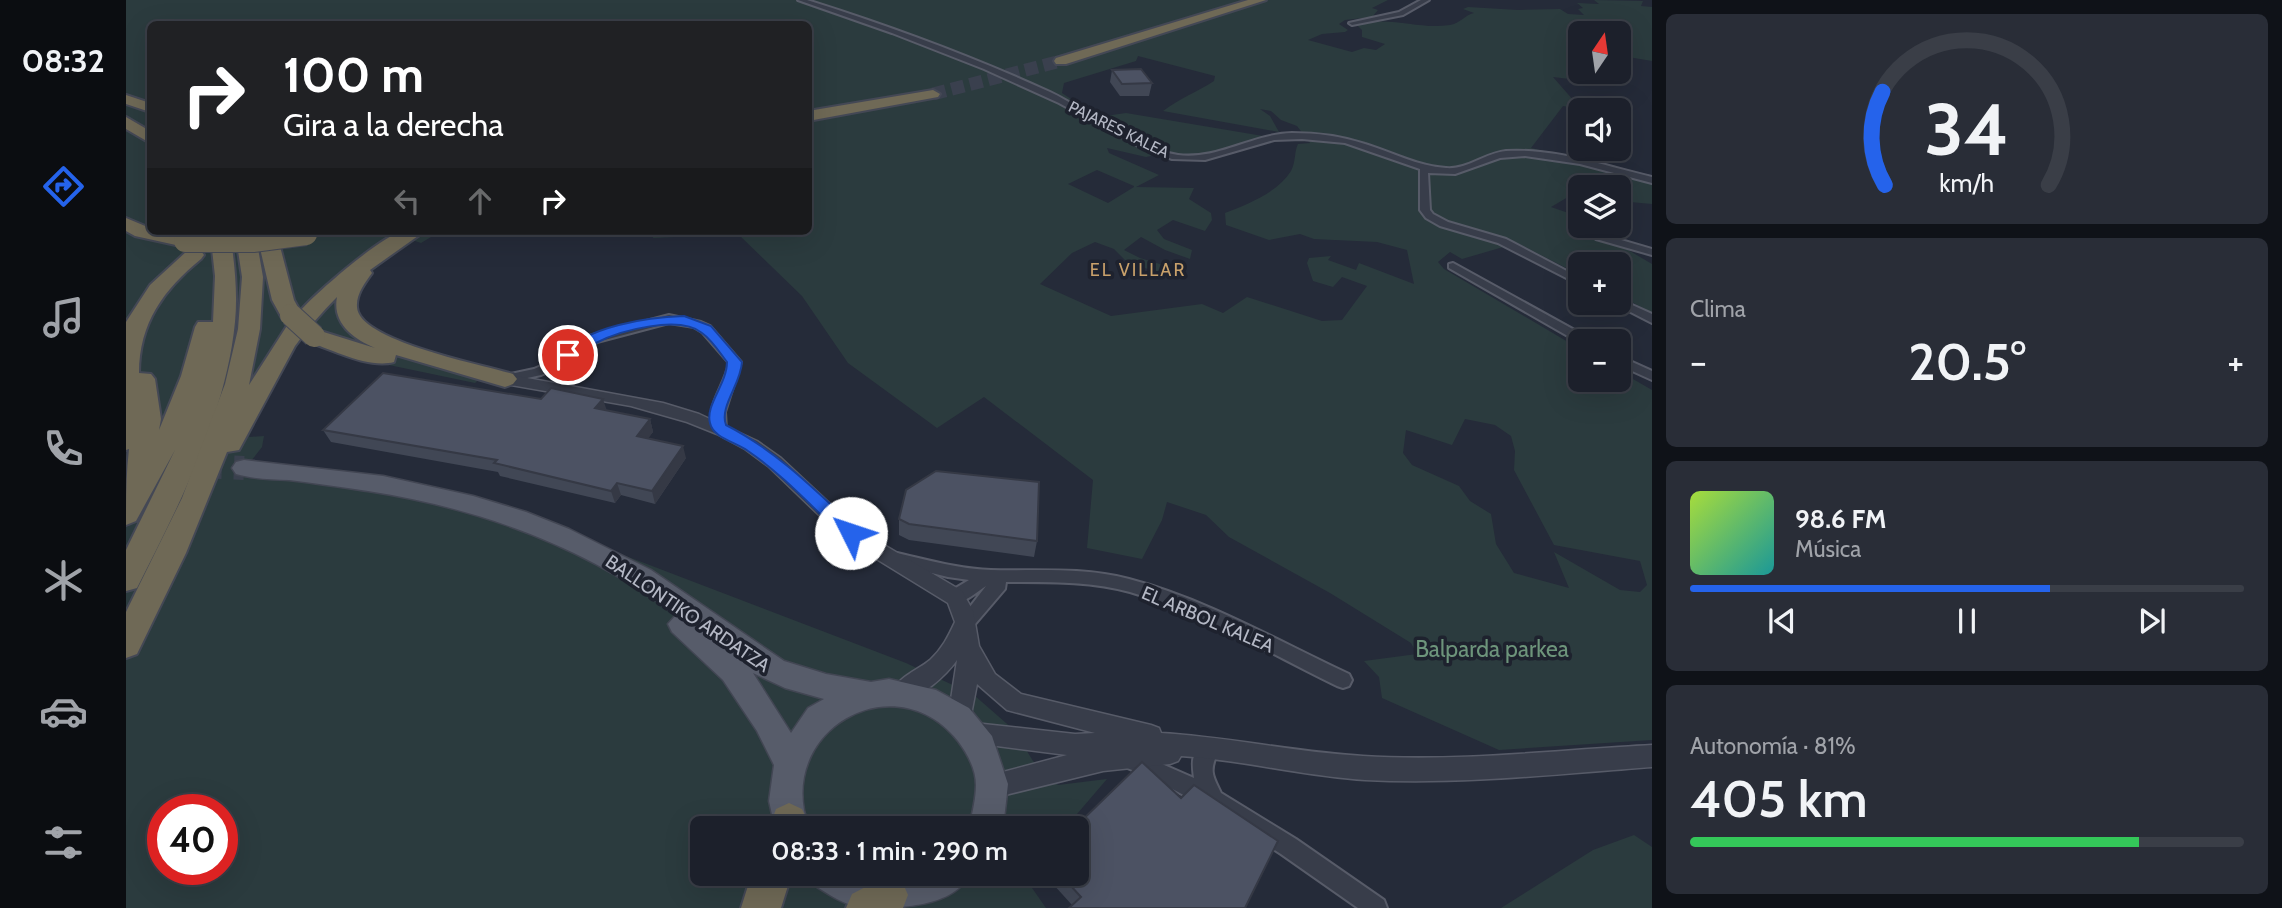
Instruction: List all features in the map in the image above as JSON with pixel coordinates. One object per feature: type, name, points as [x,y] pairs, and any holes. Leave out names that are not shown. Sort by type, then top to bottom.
[{"type":"highway","points":[[1243,0],[1056,59],[1260,0]]},
{"type":"highway","points":[[812,109],[932,92],[812,115]]},
{"type":"highway","points":[[126,101],[147,107]]},
{"type":"highway","points":[[126,101],[147,115]]},
{"type":"highway","points":[[126,122],[147,136]]},
{"type":"highway","points":[[126,224],[147,233]]},
{"type":"highway","points":[[158,235],[196,242],[253,241],[294,235]]},
{"type":"highway","points":[[126,579],[162,509],[206,399],[220,341],[227,291],[220,235]]},
{"type":"highway","points":[[190,516],[234,392],[248,335],[252,282],[246,235]]},
{"type":"highway","points":[[267,235],[283,300],[300,326],[314,336],[362,352],[505,379]]},
{"type":"highway","points":[[126,644],[190,516],[285,344],[333,290],[409,235]]},
{"type":"highway","points":[[126,441],[130,415],[127,364],[142,307],[196,242]]},
{"type":"highway","points":[[127,512],[163,449],[204,340],[212,283],[196,242]]},
{"type":"highway","points":[[377,256],[358,276],[348,294],[347,315],[354,327],[365,336],[391,347],[505,379]]},
{"type":"highway","points":[[127,512],[148,419],[133,334]]},
{"type":"highway","points":[[761,908],[768,886]]},
{"type":"main road","name":"BALLONTIKO ARDATZA","points":[[790,763],[762,706],[735,669],[704,640],[610,577],[530,536],[485,520],[402,498],[241,471],[326,475],[404,487],[486,507],[523,520],[571,540],[634,573],[681,603],[761,664],[807,682],[868,694]]},
{"type":"main road","points":[[789,816],[786,792],[790,763],[799,743],[812,725],[838,705],[868,694],[903,692],[933,701],[967,726],[990,768],[993,786],[990,816]]},
{"type":"main road","points":[[850,886],[877,902],[929,886]]},
{"type":"street","name":"PAJARES KALEA","points":[[801,0],[961,57],[1049,94],[1140,143],[1172,156],[1196,158],[1283,136],[1295,136],[1346,141],[1420,168],[1448,172],[1461,170],[1487,157],[1527,155],[1652,180]]},
{"type":"street","points":[[1352,23],[1401,13],[1426,0]]},
{"type":"street","points":[[1420,168],[1425,210],[1429,216],[1444,224],[1502,241],[1568,276]]},
{"type":"street","points":[[1603,238],[1652,252]]},
{"type":"street","points":[[1453,266],[1568,331]]},
{"type":"street","points":[[1631,308],[1652,319]]},
{"type":"street","points":[[505,379],[559,363],[584,344],[617,331],[669,319],[697,324],[721,344],[734,362],[734,376],[720,404],[716,420],[719,429]]},
{"type":"street","points":[[549,387],[558,373],[559,363]]},
{"type":"street","points":[[1631,366],[1652,379]]},
{"type":"street","name":"EL ARBOL KALEA","points":[[505,379],[672,410],[719,429],[751,445],[777,464],[838,524],[885,557],[955,597]]},
{"type":"street","name":"EL ARBOL KALEA","points":[[885,557],[995,582],[1064,576],[1128,585],[1186,606],[1343,680]]},
{"type":"street","points":[[995,582],[955,597],[963,609],[971,650],[987,681],[1015,703],[1201,758]]},
{"type":"street","points":[[903,692],[944,662],[956,648],[964,625],[995,582]]},
{"type":"street","points":[[971,650],[967,726],[1075,745],[1150,743],[1201,758]]},
{"type":"street","points":[[993,786],[1125,757],[1163,753],[1201,758],[1236,753],[1288,761],[1420,769],[1652,756]]},
{"type":"street","points":[[1125,757],[1176,778],[1213,798],[1376,908]]},
{"type":"street","points":[[1176,778],[1201,758]]},
{"type":"street","points":[[1201,758],[1213,798]]},
{"type":"green space","name":"Balparda parkea","points":[[126,0],[1388,0],[1372,8],[1378,10],[1372,17],[1345,20],[1339,24],[1348,30],[1345,32],[1322,34],[1308,40],[1352,52],[1364,48],[1376,50],[1385,44],[1362,37],[1362,30],[1357,25],[1381,21],[1427,26],[1450,25],[1474,13],[1463,9],[1468,7],[1560,9],[1568,14],[1584,15],[1578,9],[1583,8],[1577,3],[1599,4],[1594,0],[1643,1],[1641,6],[1652,7],[1652,61],[1631,58],[1631,21],[1568,21],[1568,79],[1553,77],[1571,98],[1568,98],[1568,107],[1563,106],[1531,148],[1568,157],[1568,161],[1587,161],[1652,176],[1652,204],[1631,202],[1631,175],[1568,175],[1568,197],[1551,207],[1568,213],[1568,238],[1593,238],[1623,247],[1652,264],[1652,313],[1631,302],[1631,252],[1568,252],[1568,269],[1517,243],[1462,259],[1450,252],[1438,262],[1444,269],[1568,342],[1568,392],[1631,392],[1631,378],[1652,390],[1652,740],[1499,750],[1382,698],[1379,677],[1364,661],[1417,654],[1411,643],[1330,593],[1229,537],[1206,515],[1167,502],[1162,520],[1142,559],[1087,548],[1093,480],[984,397],[937,428],[848,363],[802,296],[739,235],[812,235],[812,21],[147,21],[147,235],[434,235],[421,243],[412,240],[370,273],[356,303],[359,316],[379,335],[491,368],[475,383],[341,355],[300,339],[268,390],[249,437],[264,436],[262,447],[251,461],[305,467],[605,548],[906,663],[974,695],[1014,730],[1033,761],[1058,785],[1107,779],[1075,816],[690,816],[690,886],[1031,886],[1046,908],[126,908]],"holes":[[[1138,56],[1215,76],[1214,81],[1163,111],[1279,132],[1270,116],[1260,109],[1271,111],[1281,120],[1297,126],[1310,143],[1298,144],[1291,171],[1278,186],[1225,213],[1226,225],[1269,240],[1300,234],[1314,239],[1377,242],[1407,250],[1414,284],[1359,263],[1356,270],[1328,260],[1331,256],[1309,258],[1307,263],[1313,281],[1333,287],[1342,277],[1367,286],[1342,320],[1322,321],[1247,297],[1223,313],[1202,304],[1111,316],[1040,284],[1072,253],[1095,242],[1114,249],[1125,260],[1165,276],[1173,268],[1124,250],[1141,237],[1190,259],[1192,250],[1164,239],[1157,230],[1173,220],[1205,231],[1212,220],[1211,213],[1189,199],[1194,188],[1136,187],[1159,175],[1109,153],[1107,148],[1146,157],[1151,156],[1149,151],[1199,156],[1269,137],[1126,113],[1098,117],[1062,93],[1064,83],[1136,61]],[[1097,170],[1134,186],[1108,203],[1068,184]],[[1465,419],[1495,425],[1511,436],[1515,451],[1514,470],[1554,545],[1640,561],[1647,585],[1640,592],[1620,590],[1554,552],[1569,588],[1514,573],[1496,544],[1491,514],[1470,501],[1459,486],[1412,465],[1403,453],[1406,430],[1452,445]]]},
{"type":"green space","points":[[653,235],[717,235],[653,238]]},
{"type":"green space","points":[[1634,835],[1652,847],[1652,908],[1501,908],[1593,850]]},
{"type":"building","points":[[1141,69],[1152,83],[1122,84],[1112,70]]},
{"type":"building","points":[[383,373],[541,399],[551,388],[603,399],[595,408],[650,419],[637,436],[683,446],[652,491],[617,483],[611,491],[494,463],[497,460],[323,430]]},
{"type":"building","points":[[936,471],[1039,482],[1037,541],[909,524],[899,519],[906,490]]},
{"type":"building","points":[[1142,762],[1181,798],[1194,785],[1278,841],[1245,908],[1069,908],[1081,897],[1071,886],[1089,886],[1089,816],[1086,816]]},
{"type":"tunnel","points":[[933,94],[1061,61]]},
{"type":"tunnel","points":[[126,463],[244,468]]},
{"type":"district","name":"EL VILLAR","points":[[1138,270]]},
{"type":"route","points":[[568,355],[593,339],[652,321],[684,320],[706,329],[730,353],[734,362],[734,376],[720,404],[716,420],[719,429],[751,445],[777,464],[838,524],[851,533]]}]
